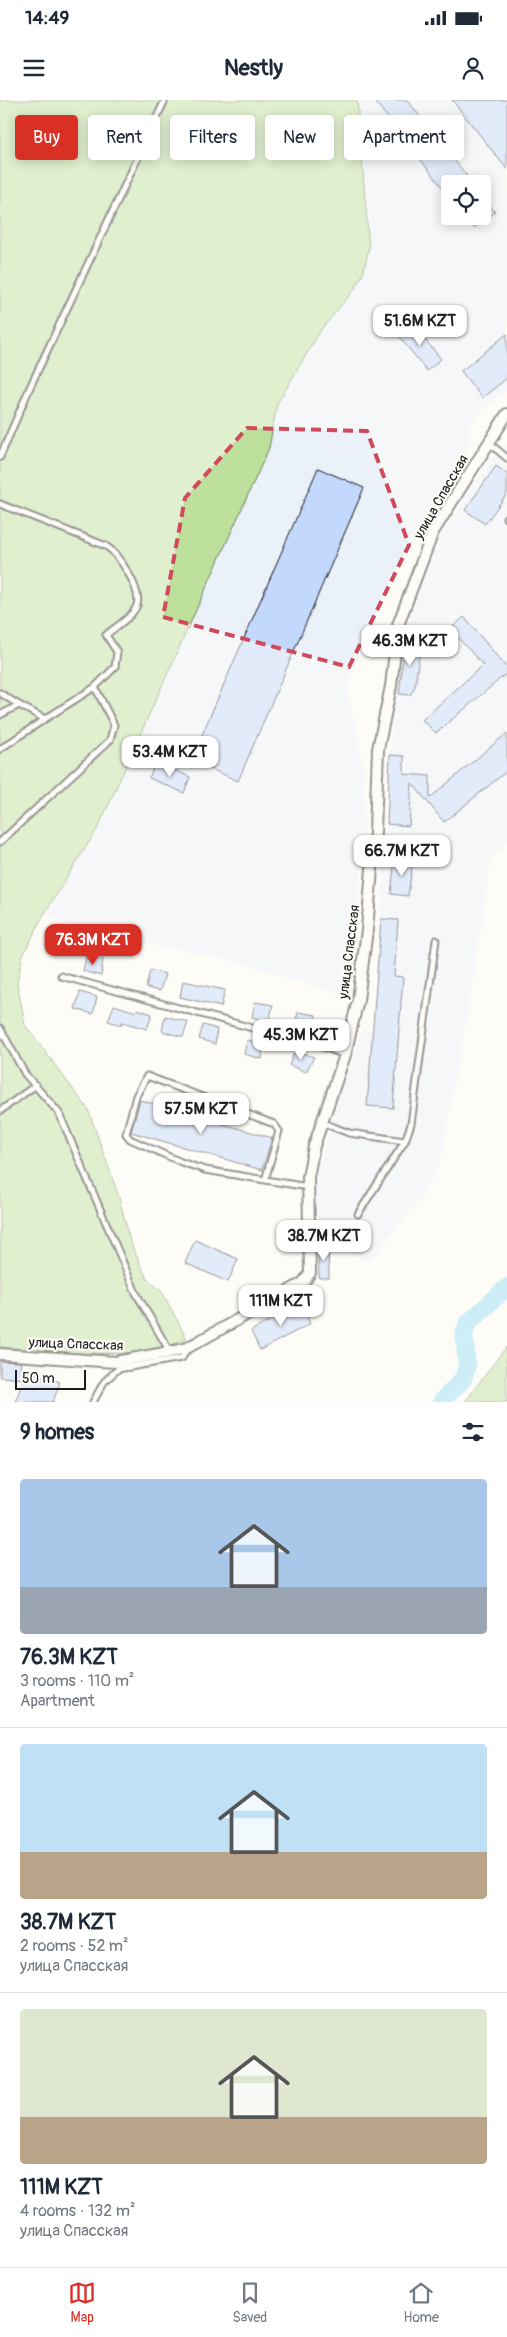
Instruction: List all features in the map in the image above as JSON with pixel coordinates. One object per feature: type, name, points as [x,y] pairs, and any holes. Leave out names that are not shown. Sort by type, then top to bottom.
[{"type":"street","name":"улица Спасская","points":[[0,1354],[115,1362],[187,1348],[303,1283],[310,1273],[308,1177],[358,1000],[368,930],[375,832],[378,749],[391,686],[398,625],[433,532],[507,414]]},
{"type":"lane","points":[[0,457],[31,385],[165,100]]},
{"type":"lane","points":[[489,442],[507,458]]},
{"type":"lane","points":[[0,504],[106,546],[121,559],[137,596],[137,605],[132,612],[106,635],[117,652],[115,667],[95,687],[0,748]]},
{"type":"lane","points":[[0,842],[110,740],[114,725],[95,687]]},
{"type":"lane","points":[[0,693],[45,719]]},
{"type":"lane","points":[[0,716],[19,704]]},
{"type":"lane","points":[[358,1214],[405,1141],[411,1124],[436,940]]},
{"type":"lane","points":[[61,976],[326,1048],[344,1055]]},
{"type":"lane","points":[[0,1028],[25,1074],[59,1113],[136,1293],[170,1352]]},
{"type":"lane","points":[[265,1180],[279,1131],[274,1124],[147,1076],[136,1096],[128,1124],[126,1134],[130,1139],[181,1162],[205,1170],[265,1180],[308,1187]]},
{"type":"lane","points":[[0,1112],[36,1085]]},
{"type":"lane","points":[[323,1123],[349,1133],[405,1141]]},
{"type":"lane","points":[[93,1402],[104,1382],[118,1369],[182,1358],[187,1348]]},
{"type":"highlighted area","points":[[247,428],[367,431],[409,545],[349,667],[163,617],[185,498]]},
{"type":"shaded area","points":[[357,100],[507,100],[507,390],[486,407],[469,425],[471,442],[432,500],[401,561],[346,685],[364,767],[364,835],[350,997],[246,964],[178,949],[93,934],[44,914],[99,826],[126,767],[269,448],[277,404],[320,331],[353,291],[369,247],[362,160],[464,160],[464,115],[358,115]]},
{"type":"shaded area","points":[[507,445],[507,843],[491,857],[469,1004],[440,1162],[419,1200],[369,1261],[335,1247],[318,1247],[316,1170],[329,1136],[328,1132],[362,1030],[373,1031],[389,796],[391,739],[406,628],[444,528],[453,515],[456,516],[461,508],[462,501],[492,457],[498,458]]},
{"type":"green space","points":[[0,100],[357,100],[358,115],[344,115],[344,160],[362,160],[369,247],[363,274],[353,291],[320,331],[277,404],[269,448],[99,826],[44,914],[23,955],[17,982],[25,1025],[88,1109],[119,1197],[130,1242],[147,1279],[161,1290],[187,1339],[143,1351],[119,1353],[71,1353],[0,1347]]},
{"type":"green space","points":[[506,1347],[507,1402],[465,1402]]},
{"type":"building","points":[[381,100],[407,100],[419,115],[385,115],[376,103]]},
{"type":"building","points":[[452,100],[507,100],[507,169],[464,115]]},
{"type":"building","points":[[421,160],[454,160],[466,175],[441,175],[441,186]]},
{"type":"building","points":[[491,207],[495,212],[491,215]]},
{"type":"building","points":[[412,324],[441,359],[427,371],[398,335]]},
{"type":"building","points":[[507,334],[507,378],[482,398],[461,371]]},
{"type":"building","points":[[496,466],[507,474],[507,494],[485,524],[465,510]]},
{"type":"building","points":[[318,468],[364,488],[238,781],[191,760]]},
{"type":"building","points":[[464,617],[507,668],[507,673],[436,733],[422,720],[483,665],[450,629]]},
{"type":"building","points":[[405,640],[421,642],[415,687],[410,695],[399,694]]},
{"type":"building","points":[[507,733],[507,771],[444,822],[412,783],[409,826],[387,824],[390,755],[404,756],[404,774],[430,776],[430,798]]},
{"type":"building","points":[[156,762],[190,777],[184,793],[149,778]]},
{"type":"building","points":[[395,858],[413,860],[408,896],[391,894]]},
{"type":"building","points":[[381,919],[398,920],[394,976],[403,977],[393,1108],[367,1106]]},
{"type":"building","points":[[86,957],[103,959],[101,976],[83,971]]},
{"type":"building","points":[[150,970],[165,974],[160,991],[146,988]]},
{"type":"building","points":[[183,981],[225,990],[221,1007],[180,997]]},
{"type":"building","points":[[80,992],[97,997],[93,1014],[75,1009]]},
{"type":"building","points":[[255,1002],[273,1005],[269,1022],[252,1017]]},
{"type":"building","points":[[114,1005],[136,1012],[137,1009],[152,1014],[147,1029],[122,1022],[121,1025],[108,1021]]},
{"type":"building","points":[[298,1012],[316,1015],[311,1033],[294,1029]]},
{"type":"building","points":[[165,1016],[188,1022],[183,1037],[162,1031]]},
{"type":"building","points":[[203,1025],[217,1029],[215,1044],[199,1039]]},
{"type":"building","points":[[247,1040],[263,1044],[262,1059],[244,1054]]},
{"type":"building","points":[[295,1051],[314,1057],[306,1072],[289,1065]]},
{"type":"building","points":[[140,1100],[272,1138],[262,1170],[131,1132]]},
{"type":"building","points":[[195,1240],[238,1259],[228,1282],[185,1263]]},
{"type":"building","points":[[328,1246],[329,1278],[319,1278],[318,1247]]},
{"type":"building","points":[[302,1303],[310,1324],[260,1350],[251,1331]]},
{"type":"building","points":[[0,1361],[21,1362],[20,1368],[60,1382],[53,1402],[15,1402],[24,1379],[0,1377]]},
{"type":"waterway","points":[[441,1402],[463,1379],[467,1365],[464,1333],[468,1323],[507,1287]]}]
